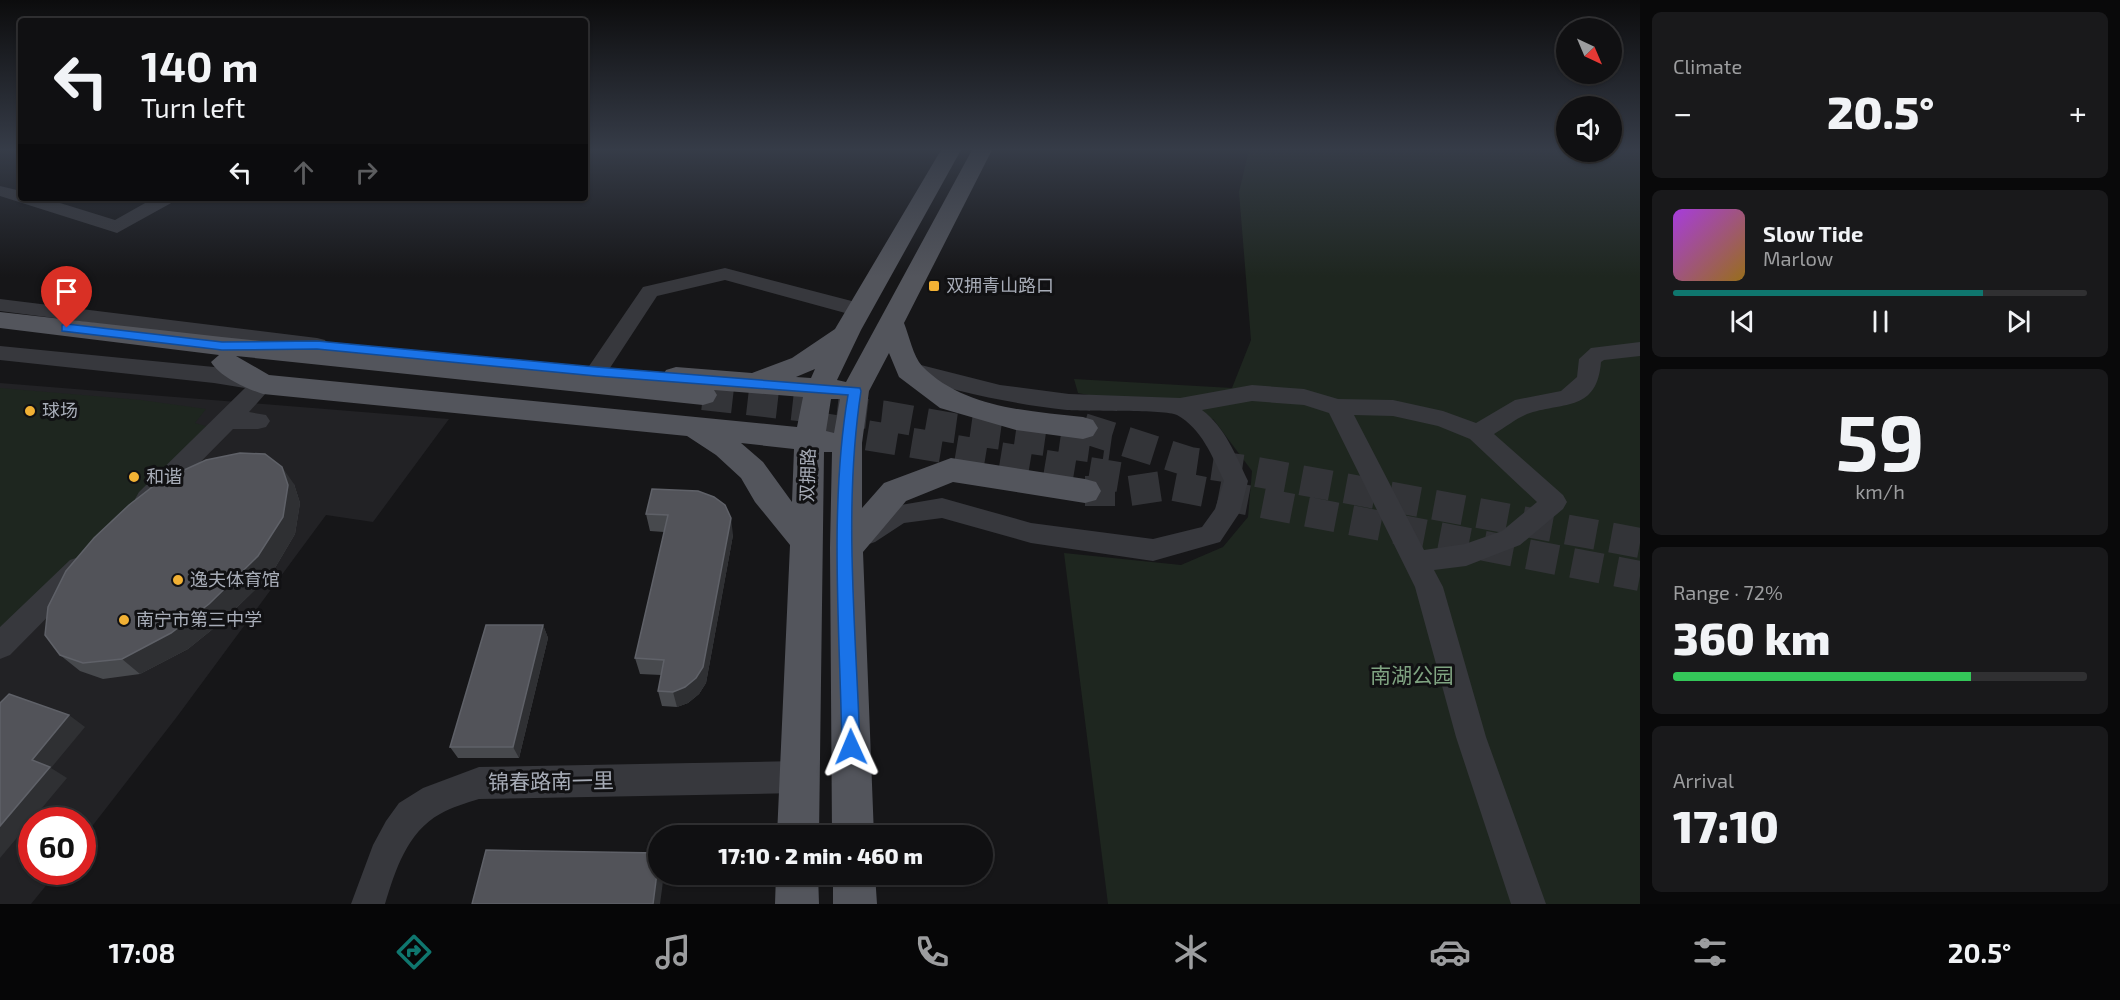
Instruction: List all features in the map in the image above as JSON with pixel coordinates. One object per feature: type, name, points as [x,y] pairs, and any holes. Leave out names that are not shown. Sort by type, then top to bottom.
[{"type":"main road","name":"双拥路","points":[[798,825],[809,441],[819,389],[854,320],[927,192]]},
{"type":"main road","name":"双拥路","points":[[853,825],[846,548],[847,443],[855,391],[959,192]]},
{"type":"main road","points":[[0,320],[224,354],[317,345],[596,372],[855,391]]},
{"type":"main road","points":[[751,382],[802,365],[823,352],[854,320]]},
{"type":"main road","points":[[890,321],[909,370],[950,401],[1016,420],[1083,428]]},
{"type":"main road","points":[[0,338],[224,354],[540,387],[696,409],[809,441],[847,443]]},
{"type":"main road","points":[[224,354],[263,384],[696,409],[727,447],[752,470],[766,494],[806,542]]},
{"type":"main road","points":[[846,548],[895,492],[951,470],[1085,491]]},
{"type":"main road","points":[[796,904],[797,885]]},
{"type":"main road","points":[[854,885],[855,904]]},
{"type":"street","points":[[35,201],[117,227],[162,201]]},
{"type":"street","points":[[596,372],[650,291],[724,274],[854,320]]},
{"type":"street","points":[[0,305],[317,345]]},
{"type":"street","points":[[1478,434],[1523,406],[1568,398],[1588,380],[1590,359],[1599,352],[1640,349]]},
{"type":"street","points":[[0,353],[214,375],[263,384]]},
{"type":"street","points":[[909,370],[1012,394],[1070,402],[1180,406],[1252,393],[1304,397],[1338,407],[1393,408],[1443,419],[1478,434],[1554,502],[1511,538],[1466,555],[1417,562]]},
{"type":"street","points":[[131,516],[263,384]]},
{"type":"street","points":[[846,548],[897,514],[942,508],[1031,533],[1153,549],[1211,536],[1227,512],[1236,481],[1221,449],[1204,424],[1180,406]]},
{"type":"street","points":[[1338,407],[1429,587],[1471,737],[1529,904]]},
{"type":"street","points":[[228,420],[258,421]]},
{"type":"street","points":[[0,646],[98,549]]},
{"type":"street","name":"锦春路南一里","points":[[368,904],[391,845],[411,814],[442,796],[479,783],[798,777]]},
{"type":"shaded area","name":"南宁市第三中学","points":[[0,383],[449,419],[373,522],[326,515],[176,718],[96,821],[96,807],[18,807],[18,885],[46,885],[31,904],[0,904]]},
{"type":"green space","name":"南湖公园","points":[[1239,192],[1640,192],[1640,904],[1108,904],[1064,553],[1181,565],[1223,547],[1248,517],[1252,471],[1213,419],[1078,393],[1074,379],[1232,388],[1251,340]]},
{"type":"green space","points":[[0,388],[141,400],[206,409],[195,423],[209,427],[0,637]]},
{"type":"building","name":"逸夫体育馆","points":[[240,453],[265,454],[282,467],[288,485],[283,517],[258,556],[209,604],[171,633],[122,659],[83,663],[60,655],[45,635],[48,607],[66,571],[94,538],[129,505],[160,481],[206,460]]},
{"type":"building","points":[[652,489],[698,491],[714,497],[725,505],[731,518],[703,667],[696,678],[685,687],[673,692],[658,691],[664,660],[635,658],[668,515],[646,514]]},
{"type":"building","points":[[486,625],[543,625],[513,747],[450,747]]},
{"type":"building","points":[[9,694],[69,715],[32,760],[50,767],[0,826],[0,703]]},
{"type":"building","points":[[486,850],[648,853],[648,885],[655,885],[653,904],[472,904]]},
{"type":"tunnel","points":[[703,395],[886,416],[953,428],[1110,450]]},
{"type":"tunnel","points":[[823,428],[1119,477]]},
{"type":"tunnel","points":[[1083,428],[1190,462],[1252,471],[1640,543]]},
{"type":"tunnel","points":[[1085,491],[1129,491],[1169,485],[1640,576]]},
{"type":"place","name":"双拥青山路口","points":[[934,286]]},
{"type":"place","name":"球场","points":[[30,411]]},
{"type":"place","name":"和谐","points":[[134,477]]},
{"type":"place","name":"逸夫体育馆","points":[[178,580]]},
{"type":"place","name":"南宁市第三中学","points":[[124,620]]},
{"type":"route","points":[[67,328],[222,346],[317,345],[596,372],[855,391],[847,443],[846,548],[851,747]]}]
